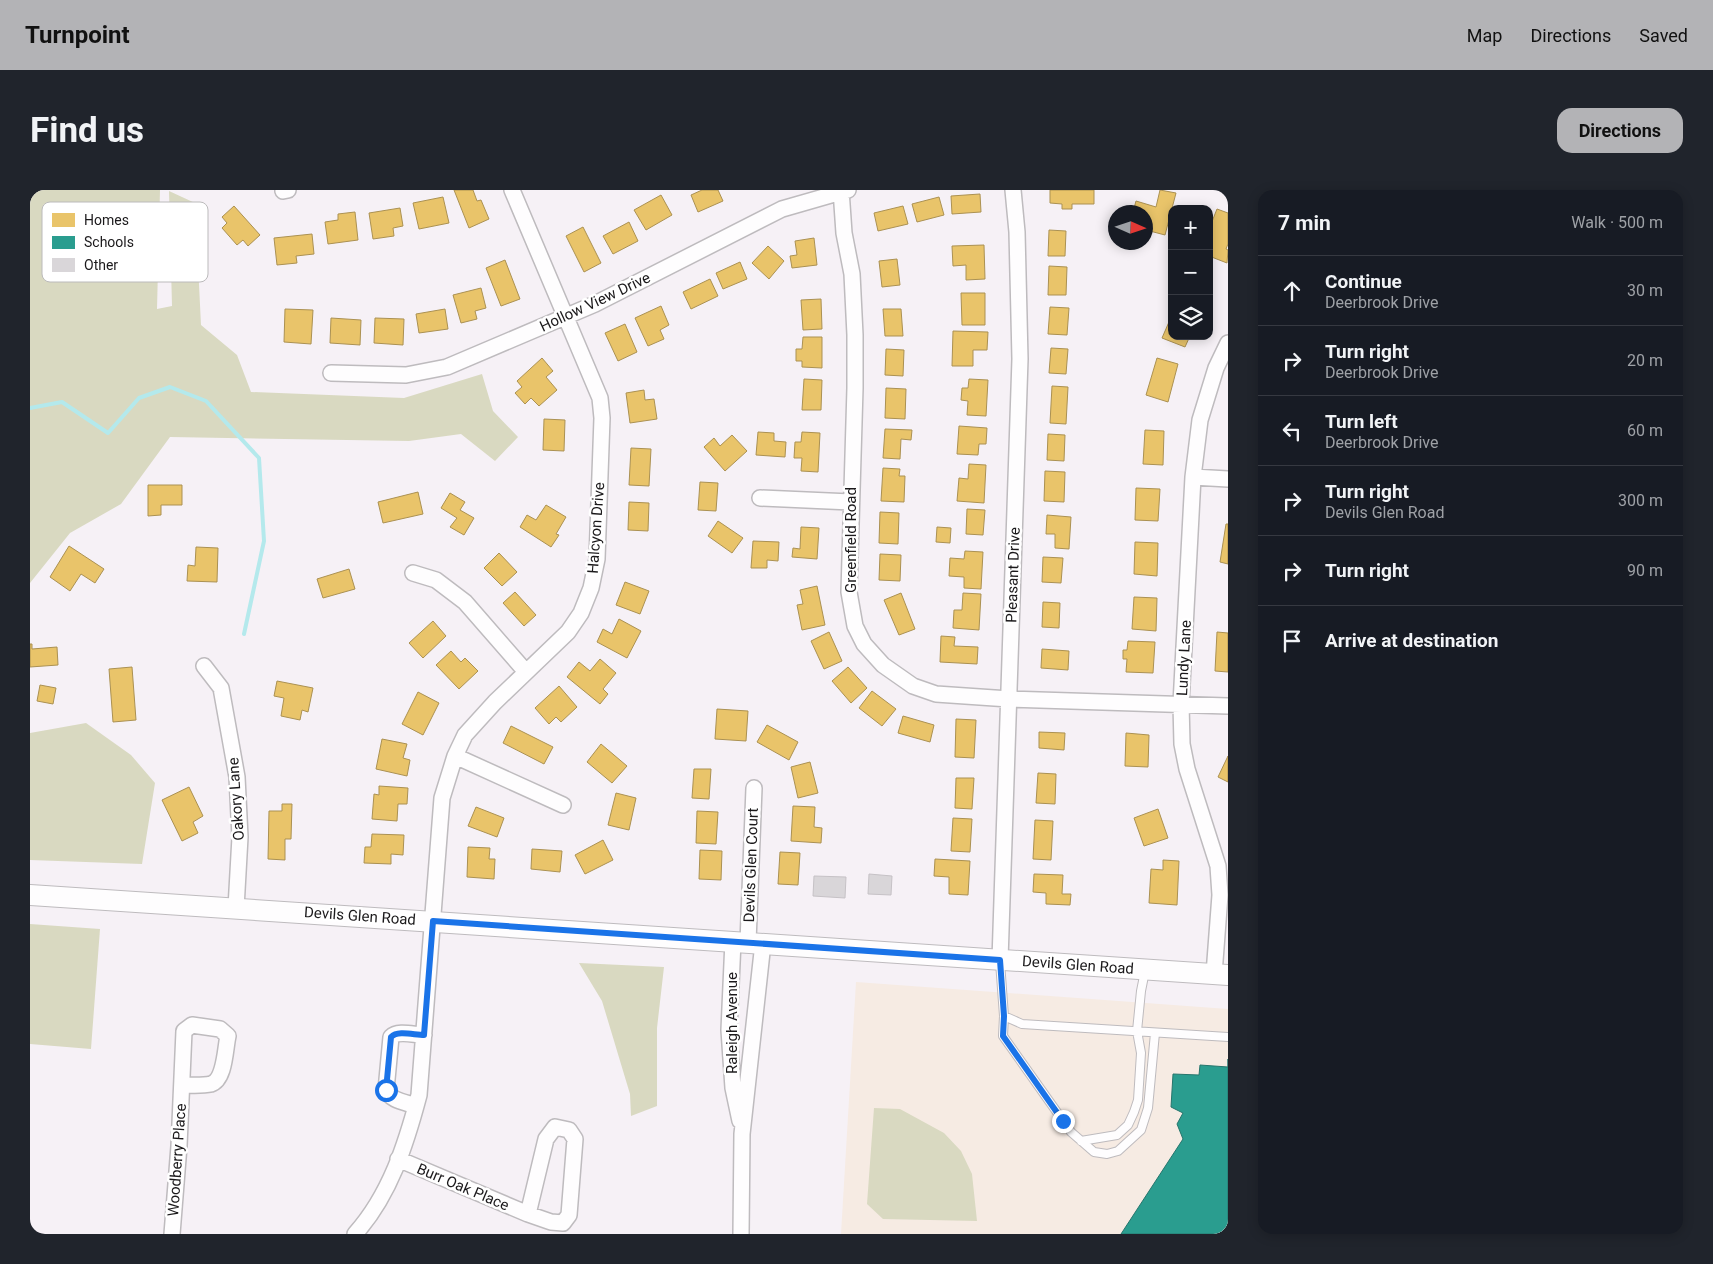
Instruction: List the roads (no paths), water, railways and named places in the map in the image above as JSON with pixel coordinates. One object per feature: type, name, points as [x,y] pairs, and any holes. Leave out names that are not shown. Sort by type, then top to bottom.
[{"type":"main road","name":"Devils Glen Road","points":[[30,895],[1221,974]]},
{"type":"street","name":"Halcyon Drive","points":[[355,1234],[368,1220],[392,1177],[410,1130],[419,1095],[442,798],[455,756],[465,735],[495,702],[568,632],[581,614],[591,588],[597,559],[602,418],[600,398],[512,190]]},
{"type":"street","name":"Pleasant Drive","points":[[1000,960],[1020,359],[1017,232],[1013,190]]},
{"type":"street","name":"Hollow View Drive","points":[[331,373],[406,375],[447,367],[595,304],[782,209],[844,191]]},
{"type":"street","name":"Greenfield Road","points":[[844,191],[844,233],[852,274],[855,335],[849,592],[855,626],[864,644],[883,665],[913,686],[936,694],[1009,699],[1228,706]]},
{"type":"street","name":"Lundy Lane","points":[[1221,974],[1218,866],[1187,769],[1182,744],[1181,704],[1192,477],[1200,420],[1216,368],[1228,344]]},
{"type":"street","points":[[1192,477],[1228,479]]},
{"type":"street","points":[[760,498],[851,502]]},
{"type":"street","points":[[413,573],[436,580],[465,602],[526,672]]},
{"type":"street","name":"Oakory Lane","points":[[204,666],[221,688],[237,777],[240,837],[236,908]]},
{"type":"street","points":[[455,756],[563,805]]},
{"type":"street","name":"Devils Glen Court","points":[[748,942],[754,788]]},
{"type":"street","name":"Raleigh Avenue","points":[[742,1134],[733,1088],[729,1030],[748,942]]},
{"type":"street","name":"Raleigh Avenue","points":[[741,1234],[748,942]]},
{"type":"street","points":[[416,1106],[393,1098],[386,1090],[391,1037],[399,1033],[424,1035]]},
{"type":"street","name":"Woodberry Place","points":[[172,1234],[182,1085]]},
{"type":"street","name":"Burr Oak Place","points":[[398,1160],[528,1214],[551,1222],[563,1223],[569,1215],[576,1138],[569,1130],[555,1128],[546,1139],[528,1214]]},
{"type":"lane","points":[[1000,960],[1004,1016],[1003,1036],[1071,1132],[1094,1152],[1107,1154],[1118,1151],[1141,1130],[1148,1108],[1155,1033]]},
{"type":"lane","points":[[1084,1144],[1117,1135],[1128,1125],[1138,1100],[1141,1053],[1137,1032],[1141,991],[1146,969]]},
{"type":"lane","points":[[1004,1016],[1022,1024],[1228,1038]]},
{"type":"waterway","points":[[30,408],[62,402],[108,433],[139,398],[170,387],[206,401],[259,458],[264,541],[244,634]]}]
